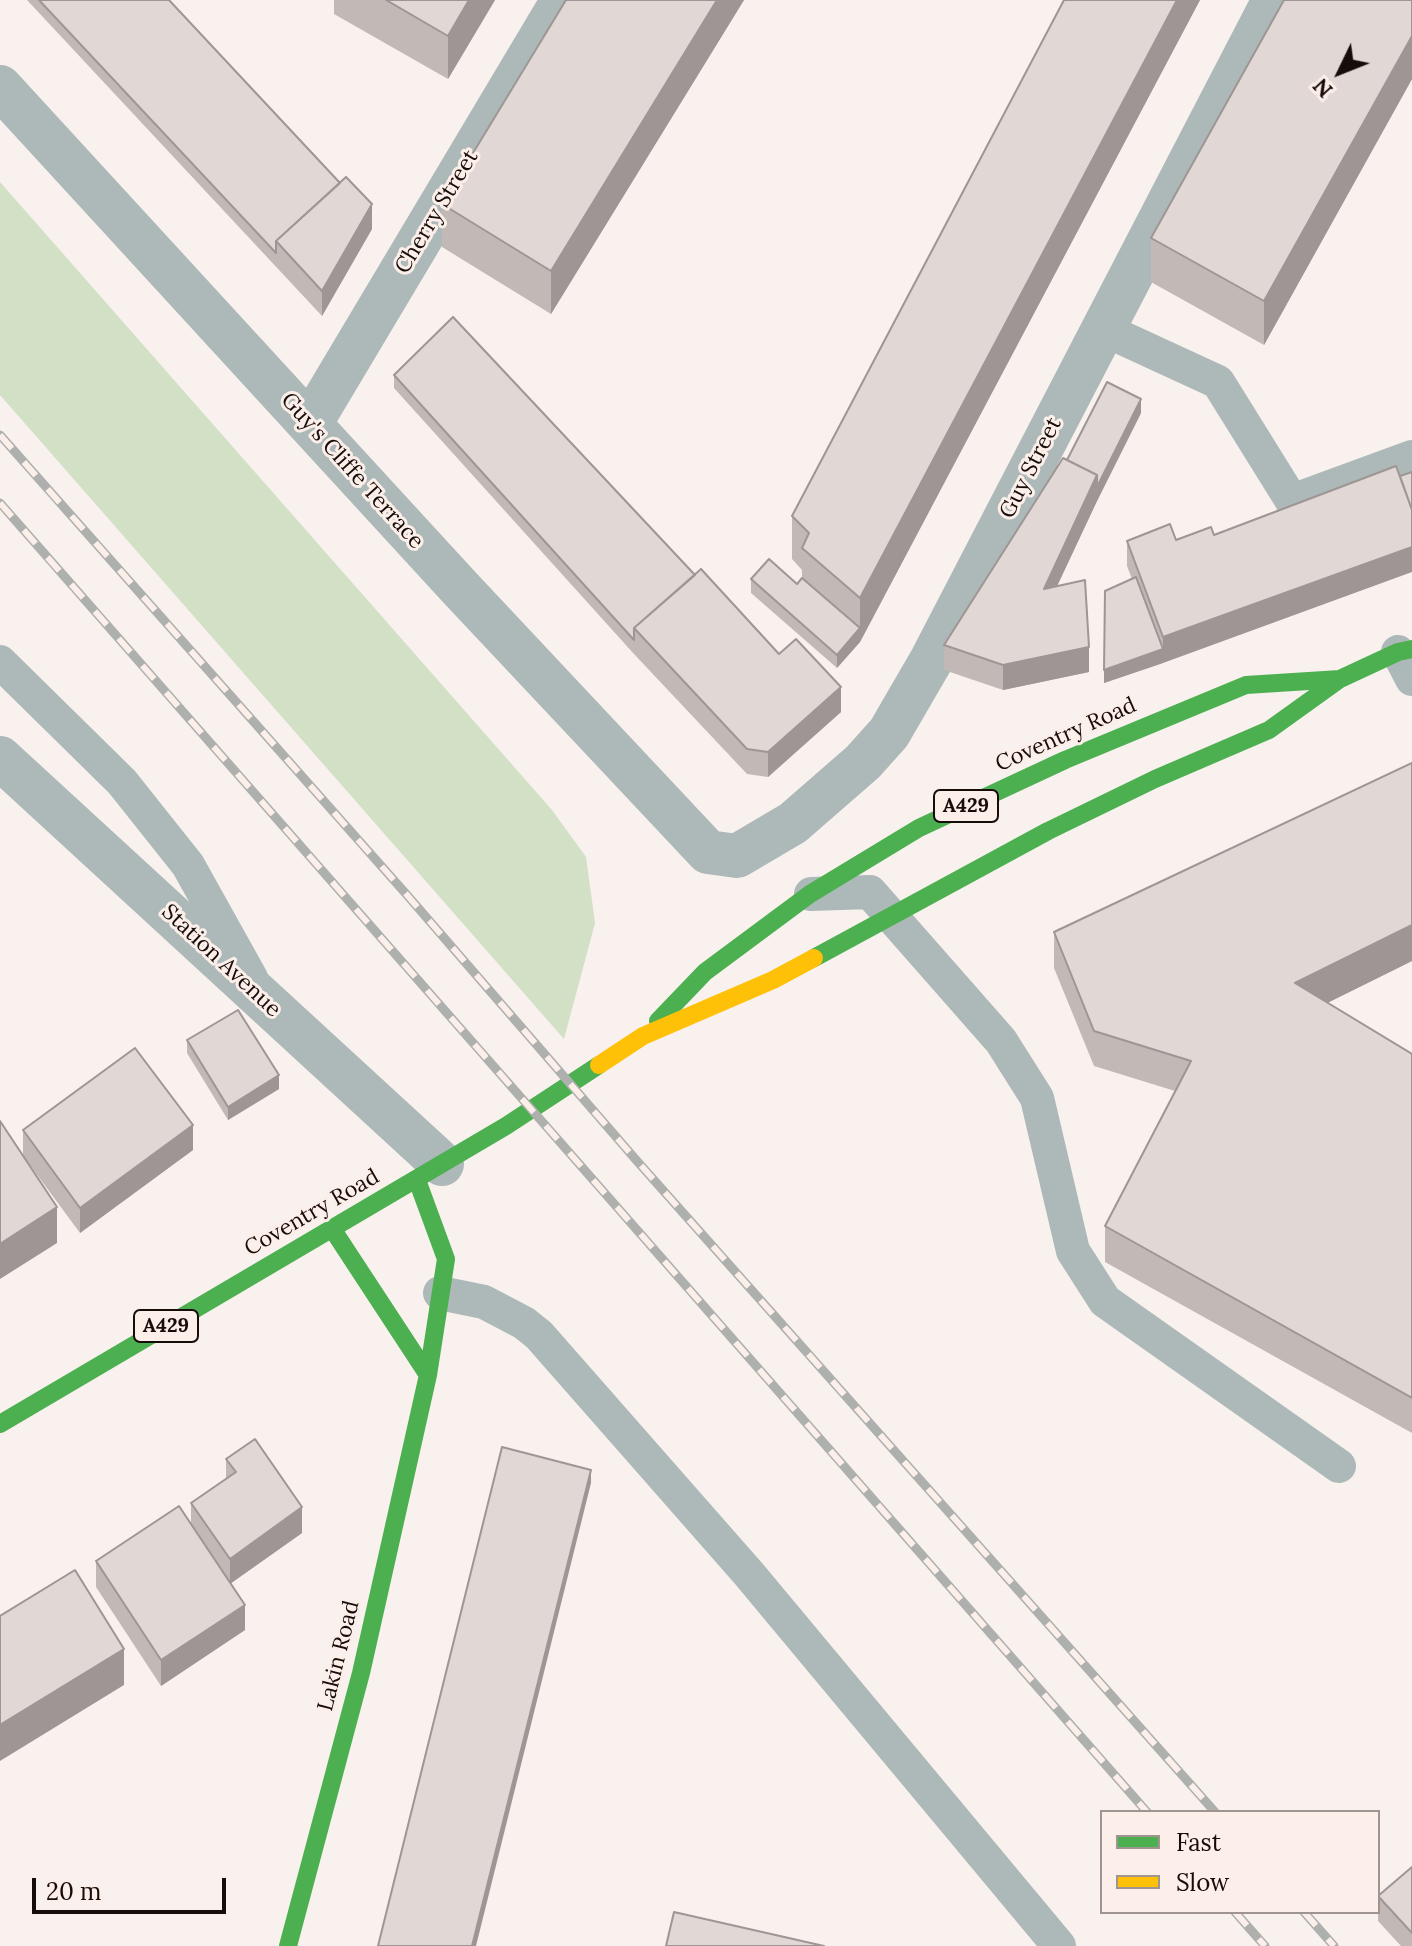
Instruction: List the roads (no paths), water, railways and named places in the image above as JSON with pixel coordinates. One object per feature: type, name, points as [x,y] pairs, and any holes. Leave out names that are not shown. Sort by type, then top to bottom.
[{"type":"main road","name":"Coventry Road","points":[[643,1036],[705,972],[810,894],[919,828],[1065,760],[1246,685],[1340,679],[1407,660]]},
{"type":"main road","name":"Coventry Road","points":[[0,1424],[430,1172],[643,1036],[773,980],[1048,831],[1155,779],[1269,730],[1340,679]]},
{"type":"main road","name":"Lakin Road","points":[[288,1946],[361,1673],[428,1375],[446,1259],[430,1172]]},
{"type":"main road","points":[[333,1230],[428,1375]]},
{"type":"street","name":"Cherry Street","points":[[310,424],[563,0]]},
{"type":"street","name":"Guy Street","points":[[708,852],[737,856],[793,823],[863,762],[889,733],[932,659],[1274,0]]},
{"type":"street","name":"Guy's Cliffe Terrace","points":[[0,87],[708,852]]},
{"type":"street","name":"Station Avenue","points":[[0,758],[263,999],[430,1172]]},
{"type":"lane","points":[[1103,329],[1218,382],[1292,501],[1412,457]]},
{"type":"lane","points":[[0,662],[122,782],[188,865],[263,999]]},
{"type":"lane","points":[[810,894],[870,892],[1001,1041],[1037,1098],[1073,1251],[1105,1301],[1339,1466]]},
{"type":"lane","points":[[440,1293],[484,1302],[524,1323],[539,1335],[749,1574],[1059,1946]]},
{"type":"railway","points":[[0,435],[407,895],[637,1161],[1213,1810]]},
{"type":"railway","points":[[0,503],[1145,1810]]},
{"type":"railway","points":[[1237,1914],[1265,1946]]},
{"type":"railway","points":[[1306,1914],[1334,1946]]}]
